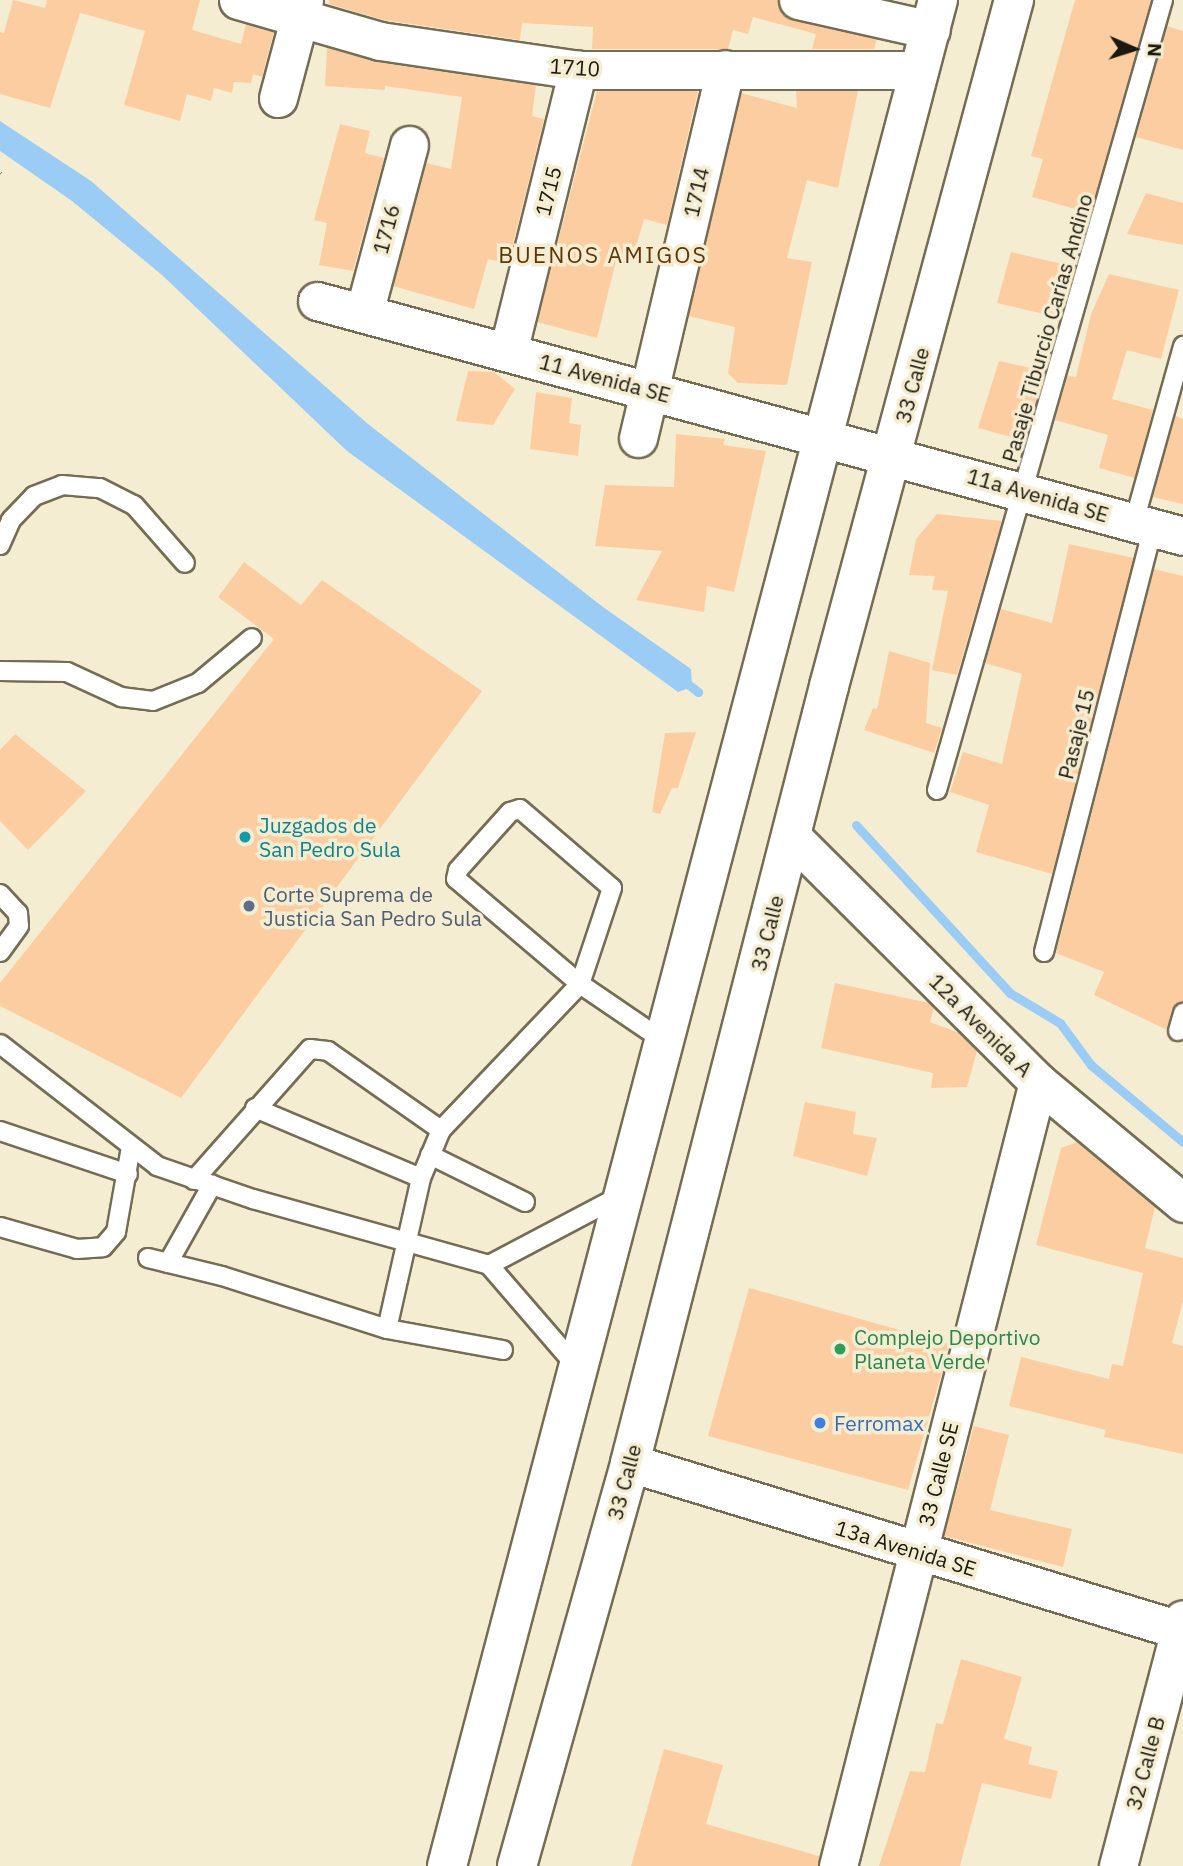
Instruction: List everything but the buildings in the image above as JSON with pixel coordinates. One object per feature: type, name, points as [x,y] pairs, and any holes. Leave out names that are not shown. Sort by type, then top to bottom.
[{"type":"main road","name":"33 Calle","points":[[517,1866],[630,1463],[791,836],[1014,0]]},
{"type":"main road","points":[[447,1866],[576,1367],[934,15]]},
{"type":"street","name":"1710","points":[[238,0],[302,8],[380,41],[578,70],[919,70]]},
{"type":"street","points":[[798,0],[934,15]]},
{"type":"street","points":[[278,98],[302,8]]},
{"type":"street","name":"1714","points":[[638,438],[725,69]]},
{"type":"street","name":"1715","points":[[508,352],[578,70]]},
{"type":"street","name":"1716","points":[[364,313],[409,145]]},
{"type":"street","name":"11 Avenida SE","points":[[317,300],[893,454]]},
{"type":"street","name":"11a Avenida SE","points":[[893,454],[1157,529]]},
{"type":"street","name":"12a Avenida A","points":[[791,836],[1038,1082],[1183,1203]]},
{"type":"street","name":"33 Calle SE","points":[[838,1866],[1038,1082]]},
{"type":"street","name":"13a Avenida SE","points":[[630,1463],[919,1552],[1182,1627]]},
{"type":"street","name":"32 Calle B","points":[[1118,1866],[1182,1627]]},
{"type":"lane","name":"Pasaje Tiburcio Carías Andino","points":[[937,790],[1163,0]]},
{"type":"lane","name":"Pasaje 15","points":[[1044,952],[1157,529],[1183,346]]},
{"type":"lane","points":[[0,545],[11,520],[34,496],[62,485],[100,488],[134,505],[185,563]]},
{"type":"lane","points":[[1,667],[67,673],[121,697],[153,701],[198,683],[252,638]]},
{"type":"lane","points":[[387,1329],[404,1243],[421,1178],[441,1130],[580,984],[612,888],[530,813],[520,809],[510,812],[458,870],[456,879],[580,984],[664,1041]]},
{"type":"lane","points":[[0,894],[18,913],[19,926],[0,953]]},
{"type":"lane","points":[[1178,1031],[1183,1013]]},
{"type":"lane","points":[[0,1044],[157,1166],[203,1183],[404,1243],[489,1265],[576,1367]]},
{"type":"lane","points":[[168,1263],[203,1183],[255,1108],[310,1049],[320,1047],[441,1130]]},
{"type":"lane","points":[[255,1108],[421,1178]]},
{"type":"lane","points":[[0,1131],[128,1174]]},
{"type":"lane","points":[[0,1227],[77,1249],[103,1247],[116,1232],[131,1147]]},
{"type":"lane","points":[[430,1156],[525,1202]]},
{"type":"lane","points":[[489,1265],[623,1195]]},
{"type":"lane","points":[[148,1258],[387,1329],[503,1350]]},
{"type":"water","points":[[0,121],[91,181],[368,424],[603,607],[691,669],[692,687],[678,692],[347,451],[162,275],[72,201],[0,151]]},
{"type":"waterway","points":[[684,681],[698,692]]},
{"type":"waterway","points":[[856,825],[1010,993],[1060,1023],[1091,1065],[1183,1142]]},
{"type":"place","name":"Juzgados de San Pedro Sula","points":[[245,837]]},
{"type":"place","name":"Corte Suprema de Justicia San Pedro Sula","points":[[249,906]]},
{"type":"place","name":"Complejo Deportivo Planeta Verde","points":[[840,1349]]},
{"type":"place","name":"Ferromax","points":[[820,1423]]},
{"type":"district","name":"BUENOS AMIGOS","points":[[603,254]]}]
